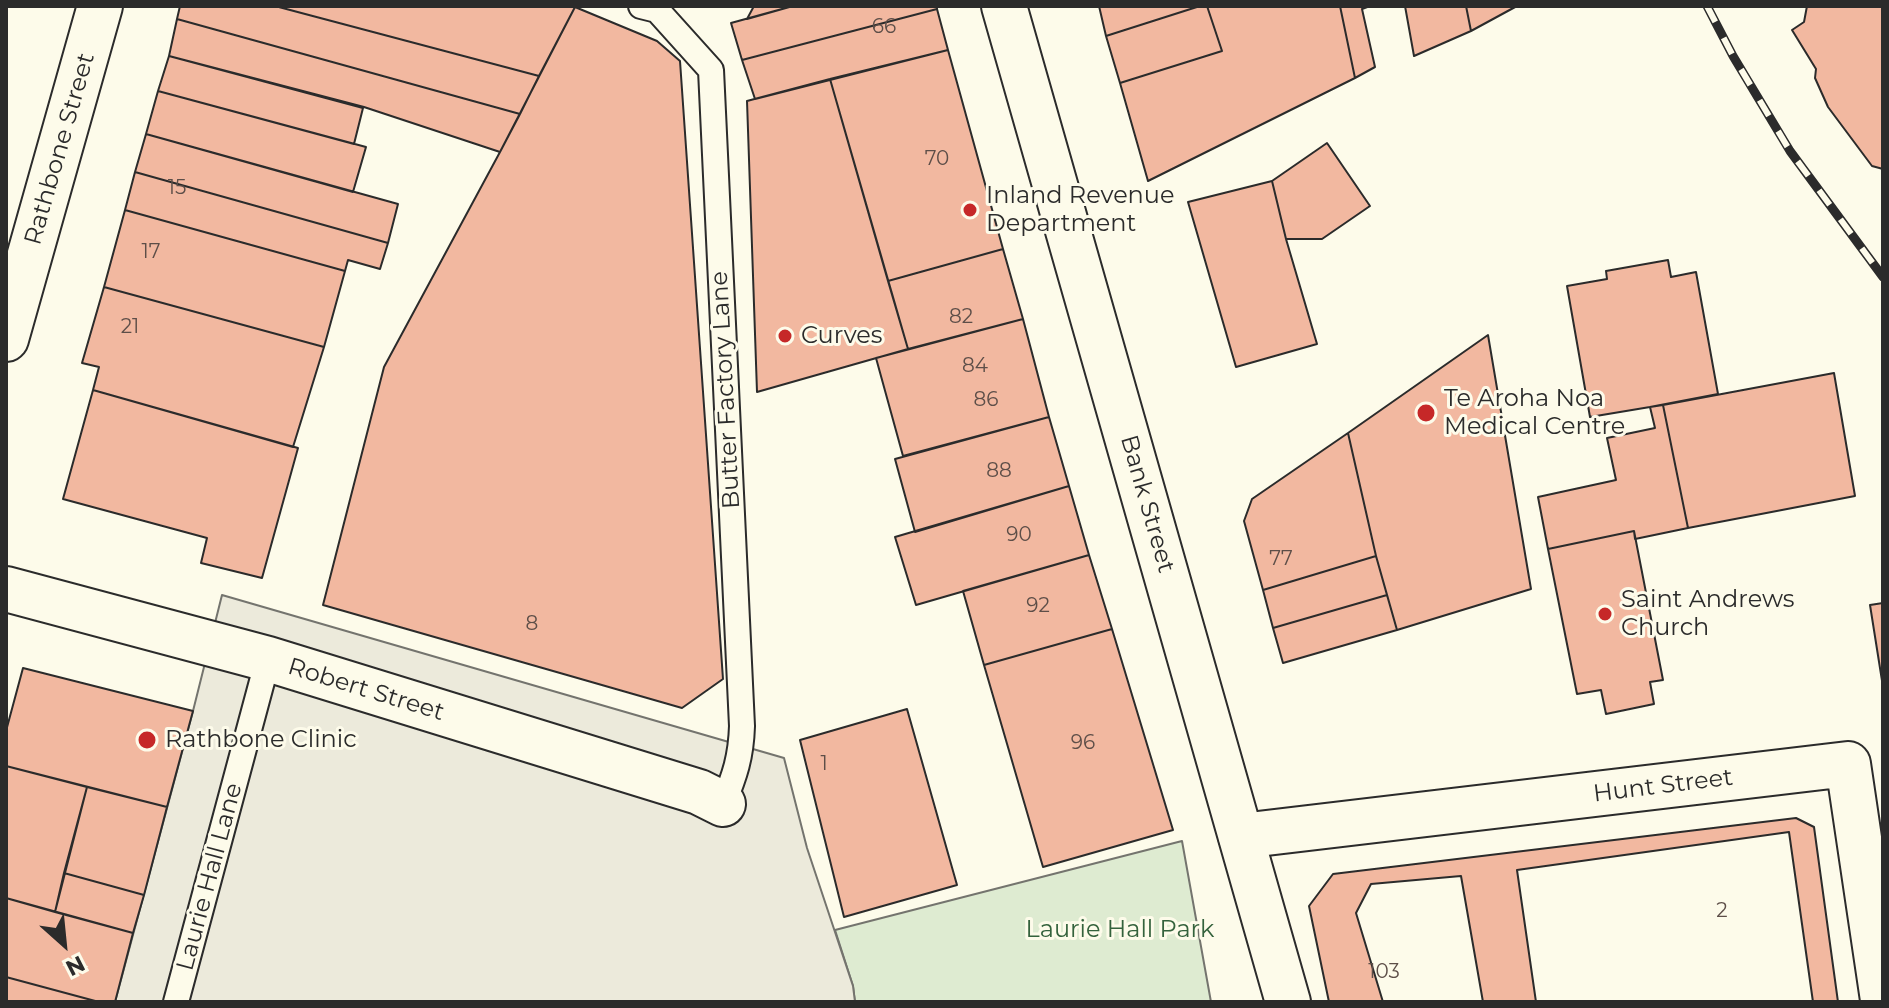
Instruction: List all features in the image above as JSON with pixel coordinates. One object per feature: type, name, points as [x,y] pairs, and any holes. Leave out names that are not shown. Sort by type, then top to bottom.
[{"type":"street","name":"Rathbone Street","points":[[6,339],[100,6]]},
{"type":"street","name":"Bank Street","points":[[1004,6],[1288,1002]]},
{"type":"street","name":"Robert Street","points":[[6,589],[268,659],[699,792],[723,804]]},
{"type":"street","name":"Hunt Street","points":[[1241,836],[1848,764],[1883,1000]]},
{"type":"lane","name":"Butter Factory Lane","points":[[641,6],[657,10],[711,70],[742,726],[736,774],[723,804]]},
{"type":"lane","name":"Laurie Hall Lane","points":[[176,1002],[268,659]]},
{"type":"green space","name":"Laurie Hall Park","points":[[1182,841],[1211,1002],[855,1002],[835,930]]},
{"type":"shaded area","points":[[222,595],[784,758],[807,848],[853,986],[855,1002],[115,1002]]},
{"type":"building","points":[[180,6],[275,6],[539,76],[520,114],[177,19]]},
{"type":"building","points":[[275,6],[573,6],[575,7],[539,76]]},
{"type":"building","points":[[754,6],[793,6],[747,19]]},
{"type":"building","points":[[793,6],[937,6],[937,9],[742,60],[731,23]]},
{"type":"building","points":[[1099,6],[1200,6],[1106,36]]},
{"type":"building","points":[[1207,6],[1222,51],[1120,83],[1106,36]]},
{"type":"building","points":[[1207,6],[1340,6],[1355,78],[1148,181],[1120,83],[1222,51]]},
{"type":"building","points":[[1340,6],[1370,6],[1362,9],[1375,67],[1355,78]]},
{"type":"building","points":[[1405,6],[1466,6],[1471,31],[1414,56]]},
{"type":"building","points":[[1466,6],[1517,6],[1471,31]]},
{"type":"building","points":[[1807,6],[1883,6],[1883,169],[1872,166],[1828,107],[1815,78],[1816,69],[1792,30],[1804,22]]},
{"type":"building","points":[[575,7],[657,41],[680,61],[723,679],[682,708],[323,605],[384,367]]},
{"type":"building","points":[[937,9],[948,50],[755,99],[742,60]]},
{"type":"building","points":[[177,19],[520,114],[500,152],[364,107],[169,56]]},
{"type":"building","points":[[948,50],[1003,249],[888,281],[830,79]]},
{"type":"building","points":[[169,56],[363,108],[354,144],[158,91]]},
{"type":"building","points":[[830,79],[908,349],[757,392],[747,101]]},
{"type":"building","points":[[158,91],[366,147],[353,192],[146,134]]},
{"type":"building","points":[[146,134],[398,204],[388,243],[135,172]]},
{"type":"building","points":[[1327,143],[1370,206],[1322,239],[1286,239],[1272,181]]},
{"type":"building","points":[[135,172],[388,243],[380,269],[348,260],[345,271],[125,210]]},
{"type":"building","points":[[1272,181],[1317,344],[1236,367],[1188,202]]},
{"type":"building","points":[[125,210],[345,271],[324,347],[104,287]]},
{"type":"building","points":[[1003,249],[1023,319],[908,349],[888,281]]},
{"type":"building","points":[[1668,260],[1671,277],[1696,272],[1718,394],[1590,417],[1567,286],[1607,279],[1606,271]]},
{"type":"building","points":[[104,287],[324,347],[293,447],[93,390],[99,367],[82,363]]},
{"type":"building","points":[[1023,319],[1049,417],[903,456],[876,358]]},
{"type":"building","points":[[1488,335],[1531,589],[1397,630],[1376,556],[1348,433]]},
{"type":"building","points":[[1834,373],[1855,496],[1688,528],[1663,405]]},
{"type":"building","points":[[93,390],[298,448],[262,578],[201,563],[207,538],[63,499]]},
{"type":"building","points":[[1663,405],[1688,528],[1635,539],[1634,531],[1548,549],[1538,497],[1616,480],[1607,438],[1655,428],[1650,407]]},
{"type":"building","points":[[1049,417],[1069,486],[915,532],[895,459]]},
{"type":"building","points":[[1348,433],[1376,556],[1263,590],[1244,521],[1252,499]]},
{"type":"building","points":[[1069,486],[1089,555],[916,605],[895,537]]},
{"type":"building","name":"Saint Andrews Church","points":[[1634,531],[1663,680],[1650,682],[1654,704],[1606,714],[1601,690],[1577,694],[1548,549]]},
{"type":"building","points":[[1089,555],[1112,629],[984,665],[963,591]]},
{"type":"building","points":[[1376,556],[1387,595],[1273,628],[1263,590]]},
{"type":"building","points":[[1387,595],[1397,630],[1283,663],[1273,628]]},
{"type":"building","points":[[1883,603],[1883,687],[1870,605]]},
{"type":"building","points":[[1112,629],[1173,830],[1043,867],[984,665]]},
{"type":"building","points":[[23,668],[193,711],[167,807],[6,766],[6,731]]},
{"type":"building","points":[[907,709],[957,885],[844,917],[800,740]]},
{"type":"building","points":[[6,766],[87,787],[55,912],[6,898]]},
{"type":"building","points":[[87,787],[167,807],[144,895],[64,873]]},
{"type":"building","points":[[1796,818],[1814,827],[1838,1002],[1329,1002],[1309,906],[1333,874]]},
{"type":"building","points":[[1789,832],[1813,1002],[1536,1002],[1517,870]]},
{"type":"building","points":[[64,873],[144,895],[133,933],[55,912]]},
{"type":"building","points":[[1461,876],[1483,1002],[1383,1002],[1356,913],[1371,884]]},
{"type":"building","points":[[6,898],[133,933],[115,1002],[99,1002],[6,977]]},
{"type":"building","points":[[6,977],[99,1002],[6,1002]]},
{"type":"railway","points":[[1707,6],[1790,151],[1883,277]]},
{"type":"place","name":"Inland Revenue Department","points":[[970,210]]},
{"type":"place","name":"Curves","points":[[785,336]]},
{"type":"place","name":"Te Aroha Noa Medical Centre","points":[[1426,413]]},
{"type":"place","name":"Saint Andrews Church","points":[[1605,614]]},
{"type":"place","name":"Rathbone Clinic","points":[[147,740]]}]
